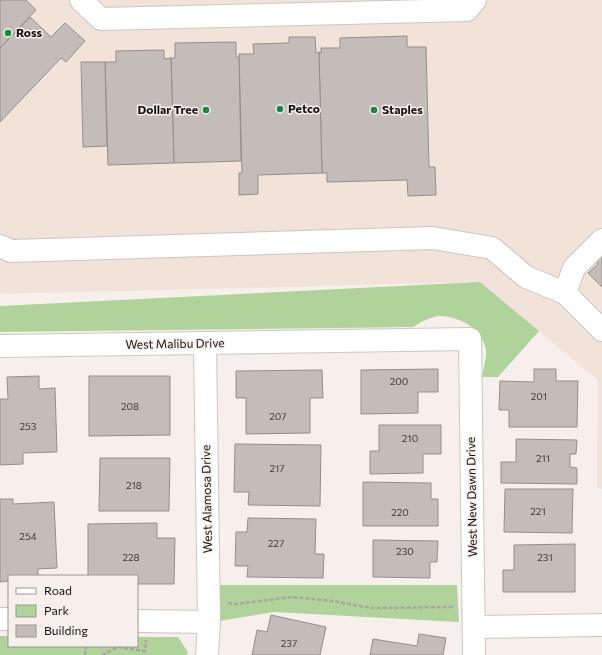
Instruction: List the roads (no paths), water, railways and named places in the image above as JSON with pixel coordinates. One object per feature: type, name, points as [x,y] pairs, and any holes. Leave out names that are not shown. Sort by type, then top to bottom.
[{"type":"street","points":[[81,0],[101,19],[467,10],[475,0]]},
{"type":"street","points":[[0,246],[11,252],[433,238],[492,248],[526,277],[565,293],[602,330]]},
{"type":"street","points":[[565,293],[574,268],[602,240]]},
{"type":"street","name":"West Malibu Drive","points":[[0,346],[470,339]]},
{"type":"street","name":"West New Dawn Drive","points":[[470,339],[474,655]]},
{"type":"street","name":"West Alamosa Drive","points":[[205,343],[209,622],[207,655]]},
{"type":"street","points":[[474,617],[602,625]]},
{"type":"street","points":[[142,631],[209,622]]},
{"type":"place","name":"Ross","points":[[8,33]]},
{"type":"place","name":"Petco","points":[[280,109]]},
{"type":"place","name":"Dollar Tree","points":[[206,110]]},
{"type":"place","name":"Staples","points":[[374,110]]}]
